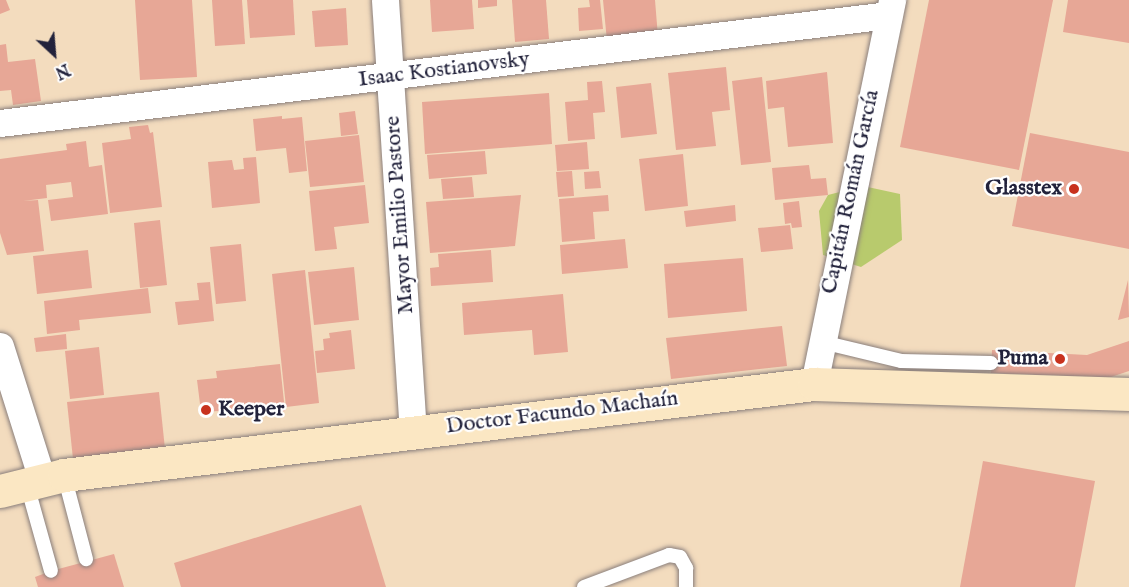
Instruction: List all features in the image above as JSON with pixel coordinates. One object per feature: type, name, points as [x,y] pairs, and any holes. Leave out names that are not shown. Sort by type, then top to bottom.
[{"type":"main road","name":"Doctor Facundo Machaín","points":[[33,482],[413,430],[892,374],[1078,385],[1129,394]]},
{"type":"street","name":"Mayor Emilio Pastore","points":[[385,0],[392,76],[413,430]]},
{"type":"street","name":"Isaac Kostianovsky","points":[[0,123],[392,76],[890,8]]},
{"type":"street","name":"Capitán Román García","points":[[814,384],[890,8]]},
{"type":"street","points":[[0,346],[33,482]]},
{"type":"lane","points":[[822,342],[892,374],[991,363]]},
{"type":"lane","points":[[33,482],[86,559]]},
{"type":"lane","points":[[33,482],[51,571]]},
{"type":"lane","points":[[584,587],[669,555],[680,557],[686,568],[686,587]]},
{"type":"green space","points":[[863,186],[900,194],[902,240],[861,267],[823,255],[819,211],[828,195]]},
{"type":"building","points":[[0,0],[6,0],[10,10],[0,14]]},
{"type":"building","points":[[135,0],[192,0],[197,77],[140,80]]},
{"type":"building","points":[[212,0],[242,0],[245,44],[215,46]]},
{"type":"building","points":[[247,0],[293,0],[295,35],[250,38]]},
{"type":"building","points":[[430,0],[472,0],[474,29],[432,32]]},
{"type":"building","points":[[478,0],[497,0],[497,6],[478,8]]},
{"type":"building","points":[[512,0],[546,0],[549,39],[515,42]]},
{"type":"building","points":[[589,0],[600,0],[603,29],[579,31],[578,8],[590,7]]},
{"type":"building","points":[[603,0],[655,0],[658,37],[607,41]]},
{"type":"building","points":[[929,0],[1053,0],[1019,170],[900,147]]},
{"type":"building","points":[[1068,0],[1129,0],[1129,43],[1063,32]]},
{"type":"building","points":[[346,8],[348,45],[315,47],[312,11]]},
{"type":"building","points":[[6,44],[8,62],[35,59],[41,101],[13,105],[11,90],[0,91],[0,45]]},
{"type":"building","points":[[726,67],[730,110],[712,112],[716,146],[676,150],[668,73]]},
{"type":"building","points":[[827,72],[833,143],[788,147],[784,107],[768,109],[766,81]]},
{"type":"building","points":[[762,77],[771,162],[741,165],[732,81]]},
{"type":"building","points":[[602,81],[605,112],[593,113],[595,139],[568,141],[565,102],[588,100],[587,82]]},
{"type":"building","points":[[651,83],[657,134],[621,138],[616,87]]},
{"type":"building","points":[[549,93],[552,144],[425,154],[422,102]]},
{"type":"building","points":[[355,111],[358,134],[341,136],[339,113]]},
{"type":"building","points":[[282,116],[282,119],[302,117],[307,171],[289,173],[286,148],[256,151],[253,119]]},
{"type":"building","points":[[148,125],[150,133],[153,132],[162,207],[110,213],[102,143],[131,139],[129,127]]},
{"type":"building","name":"Glasstex","points":[[1030,133],[1129,152],[1129,249],[1012,226]]},
{"type":"building","points":[[359,135],[364,182],[310,187],[305,141]]},
{"type":"building","points":[[86,141],[89,167],[102,165],[108,214],[51,221],[48,200],[73,197],[71,182],[46,185],[47,198],[23,201],[38,200],[44,251],[7,255],[0,233],[0,159],[67,150],[66,144]]},
{"type":"building","points":[[587,142],[589,169],[557,171],[555,145]]},
{"type":"building","points":[[485,151],[487,174],[429,179],[427,155]]},
{"type":"building","points":[[683,154],[688,206],[645,211],[639,159]]},
{"type":"building","points":[[256,157],[260,203],[212,208],[208,162],[232,160],[234,170],[244,169],[243,158]]},
{"type":"building","points":[[809,165],[811,179],[826,178],[828,195],[775,200],[772,168]]},
{"type":"building","points":[[572,171],[574,196],[558,197],[556,172]]},
{"type":"building","points":[[599,171],[601,188],[585,189],[584,172]]},
{"type":"building","points":[[472,177],[474,197],[443,199],[441,179]]},
{"type":"building","points":[[365,185],[369,223],[334,227],[337,249],[315,251],[309,191]]},
{"type":"building","points":[[521,195],[515,246],[430,253],[426,202]]},
{"type":"building","points":[[608,195],[609,211],[593,212],[595,239],[562,242],[559,199]]},
{"type":"building","points":[[799,201],[802,227],[792,228],[791,223],[785,224],[783,203]]},
{"type":"building","points":[[735,205],[736,221],[686,227],[684,211]]},
{"type":"building","points":[[160,220],[167,285],[140,288],[134,223]]},
{"type":"building","points":[[790,225],[793,249],[761,252],[758,228]]},
{"type":"building","points":[[625,239],[628,268],[562,274],[560,245]]},
{"type":"building","points":[[241,244],[246,301],[216,304],[210,247]]},
{"type":"building","points":[[88,250],[92,288],[37,294],[33,256]]},
{"type":"building","points":[[491,250],[493,282],[431,286],[430,268],[439,267],[438,254]]},
{"type":"building","points":[[743,258],[747,311],[668,318],[664,264]]},
{"type":"building","points":[[354,267],[359,320],[314,325],[308,272]]},
{"type":"building","points":[[305,270],[319,403],[286,407],[272,274]]},
{"type":"building","points":[[1128,280],[1129,317],[1118,320]]},
{"type":"building","points":[[210,282],[214,321],[178,325],[175,302],[199,300],[197,283]]},
{"type":"building","points":[[148,288],[151,313],[79,320],[80,330],[47,334],[44,301]]},
{"type":"building","points":[[563,294],[568,352],[534,355],[532,330],[464,335],[462,303]]},
{"type":"building","points":[[782,326],[787,366],[671,379],[666,338]]},
{"type":"building","points":[[351,330],[355,369],[317,373],[315,351],[324,350],[323,339],[330,338],[329,333]]},
{"type":"building","points":[[66,334],[67,349],[36,352],[34,338]]},
{"type":"building","name":"Puma","points":[[1129,341],[1129,371],[1108,378],[991,373],[992,350],[1087,355]]},
{"type":"building","points":[[99,347],[104,395],[70,399],[65,351]]},
{"type":"building","points":[[280,364],[285,411],[220,418],[219,411],[201,412],[197,380],[217,378],[216,371]]},
{"type":"building","points":[[159,392],[165,449],[73,459],[67,402]]},
{"type":"building","points":[[983,461],[1095,481],[1075,587],[960,587]]},
{"type":"building","points":[[361,505],[386,587],[181,587],[174,563]]},
{"type":"building","points":[[114,554],[124,587],[38,587],[35,577]]},
{"type":"place","name":"Glasstex","points":[[1074,189]]},
{"type":"place","name":"Puma","points":[[1060,359]]},
{"type":"place","name":"Keeper","points":[[206,410]]}]
